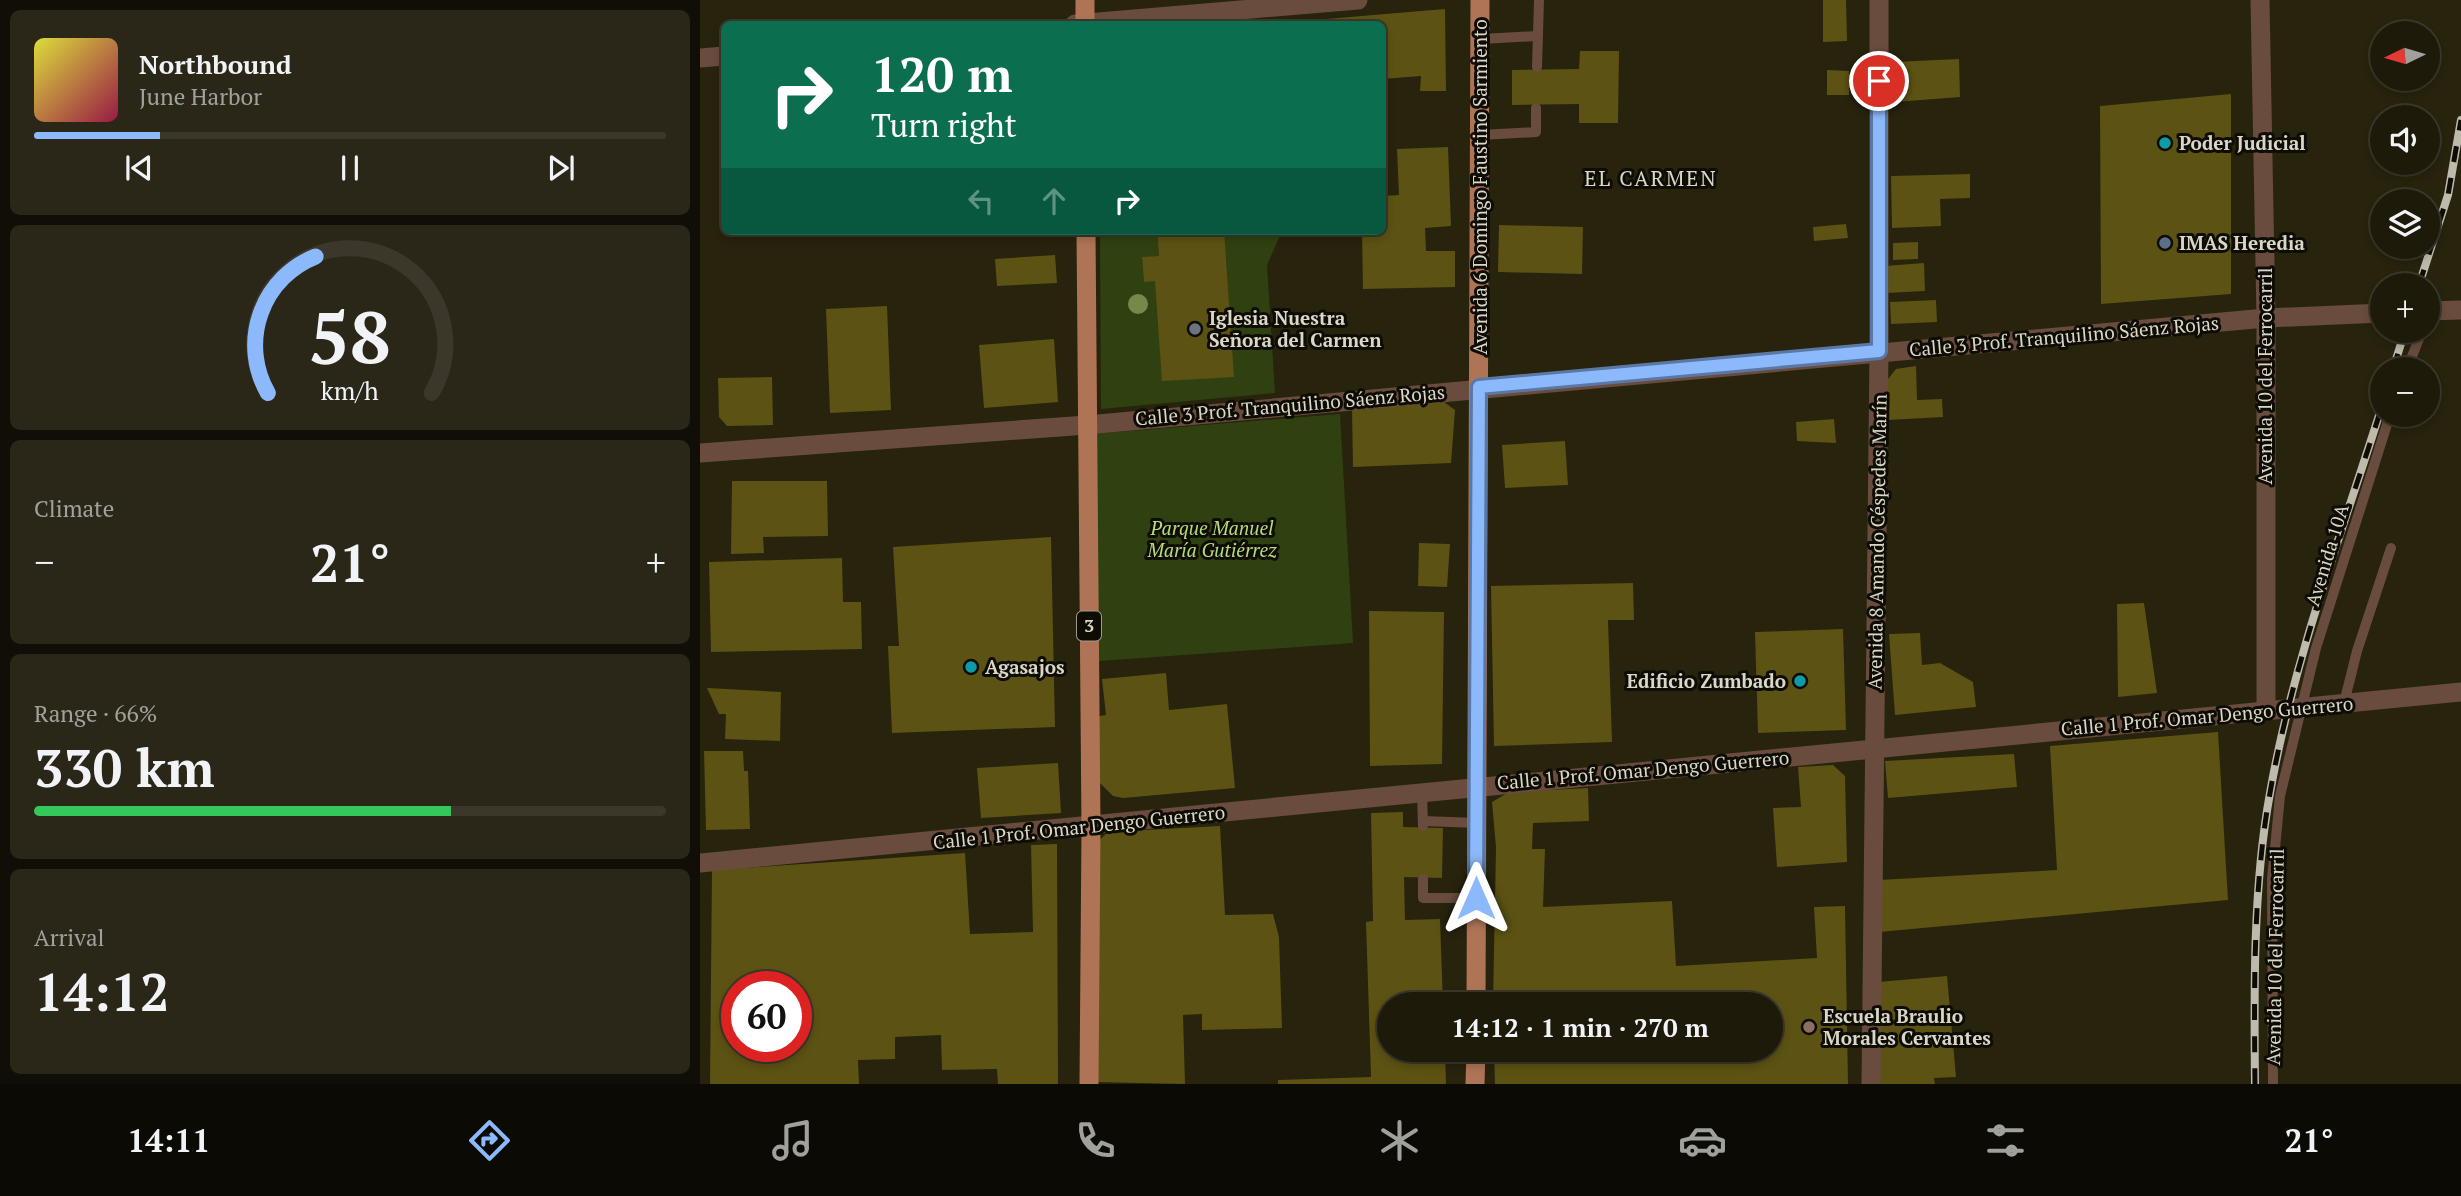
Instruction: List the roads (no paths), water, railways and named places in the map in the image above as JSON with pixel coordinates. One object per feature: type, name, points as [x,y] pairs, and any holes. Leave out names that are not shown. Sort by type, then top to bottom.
[{"type":"main road","points":[[1084,0],[1085,21]]},
{"type":"main road","name":"Avenida 6 Domingo Faustino Sarmiento","points":[[1476,992],[1480,0]]},
{"type":"main road","name":"3","points":[[1086,235],[1091,828],[1089,1084]]},
{"type":"main road","points":[[1475,1084],[1476,1062]]},
{"type":"street","points":[[1119,21],[1358,0]]},
{"type":"street","name":"Avenida 8 Amando Céspedes Marín","points":[[1871,1084],[1879,351],[1879,0]]},
{"type":"street","name":"Avenida 10 del Ferrocarril","points":[[2260,0],[2266,318],[2266,710]]},
{"type":"street","points":[[700,58],[721,55]]},
{"type":"street","points":[[2440,312],[2461,310]]},
{"type":"street","name":"Calle 3 Prof. Tranquilino Sáenz Rojas","points":[[700,453],[1087,425],[1879,351],[2266,318],[2370,314]]},
{"type":"street","name":"Calle 1 Prof. Omar Dengo Guerrero","points":[[700,863],[1091,828],[1477,786],[2461,692]]},
{"type":"lane","points":[[1537,67],[1539,0]]},
{"type":"lane","points":[[1480,39],[1537,36]]},
{"type":"lane","points":[[1480,135],[1536,132],[1536,108]]},
{"type":"lane","name":"Avenida 10A","points":[[2301,707],[2316,648],[2386,427]]},
{"type":"lane","points":[[2344,703],[2357,651],[2391,548]]},
{"type":"lane","name":"Avenida 10 del Ferrocarril","points":[[2273,1084],[2272,878],[2280,796],[2301,707]]},
{"type":"lane","points":[[1422,792],[1423,824],[1477,823]]},
{"type":"lane","points":[[1423,879],[1423,898],[1476,898]]},
{"type":"railway","points":[[2423,273],[2448,195],[2461,120]]},
{"type":"railway","points":[[2397,357],[2401,343]]},
{"type":"railway","points":[[2255,1084],[2258,901],[2270,793],[2305,646],[2375,427]]},
{"type":"place","name":"Poder Judicial","points":[[2165,143]]},
{"type":"place","name":"IMAS Heredia","points":[[2165,243]]},
{"type":"place","name":"Iglesia Nuestra Señora del Carmen","points":[[1195,329]]},
{"type":"place","name":"Agasajos","points":[[971,667]]},
{"type":"place","name":"Edificio Zumbado","points":[[1800,681]]},
{"type":"place","name":"Escuela Braulio Morales Cervantes","points":[[1809,1027]]},
{"type":"district","name":"EL CARMEN","points":[[1651,179]]},
{"type":"park label","name":"Parque Manuel María Gutiérrez","points":[[1212,539]]}]
